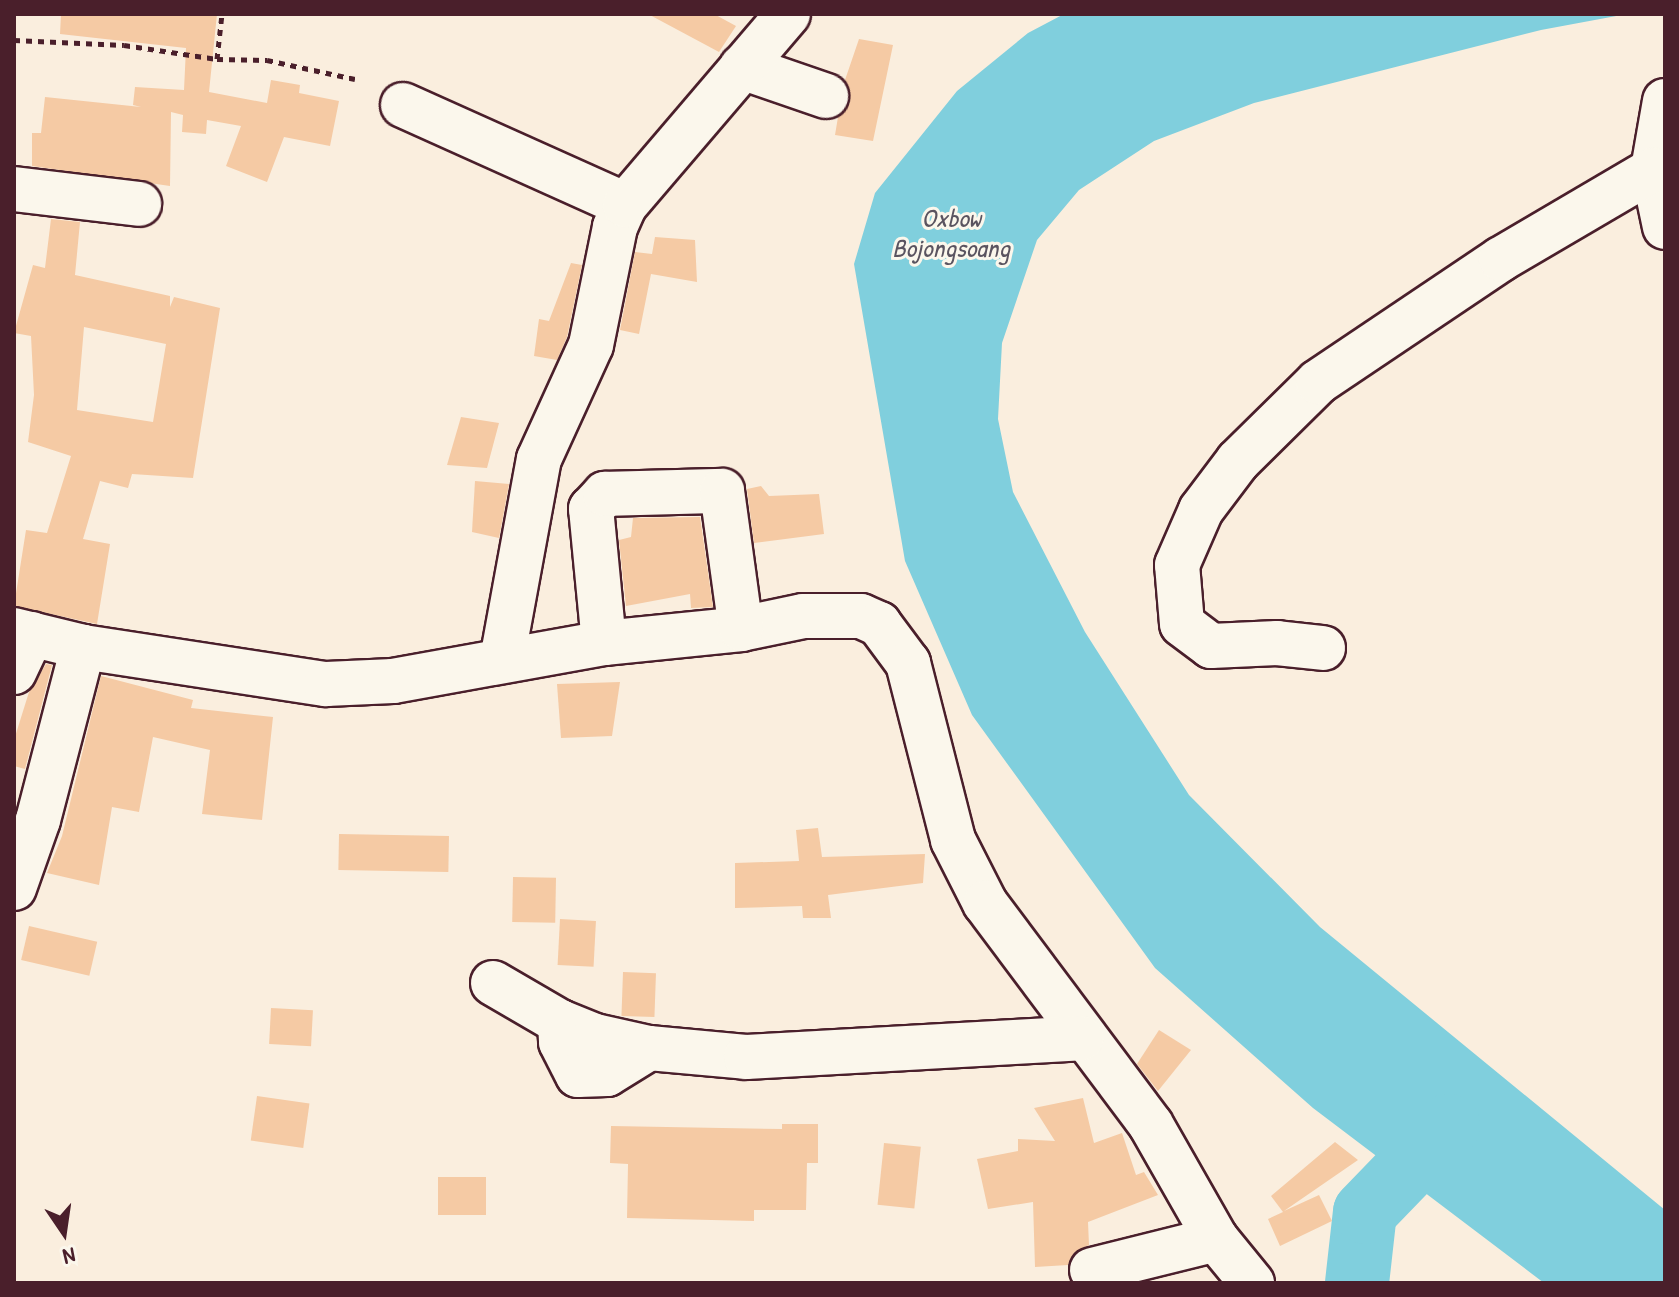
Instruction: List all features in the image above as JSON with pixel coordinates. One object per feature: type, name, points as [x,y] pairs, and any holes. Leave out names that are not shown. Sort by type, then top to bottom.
[{"type":"street","points":[[502,660],[539,459],[591,345],[615,227],[625,205],[788,14]]},
{"type":"street","points":[[742,67],[826,96]]},
{"type":"street","points":[[1665,101],[1653,170],[1665,227]]},
{"type":"street","points":[[403,105],[625,205]]},
{"type":"street","points":[[1323,648],[1277,643],[1211,646],[1182,624],[1177,565],[1201,510],[1238,461],[1290,405],[1339,366],[1414,322],[1501,259],[1653,170]]},
{"type":"street","points":[[14,189],[139,204]]},
{"type":"street","points":[[604,643],[591,509],[605,494],[722,491],[741,629]]},
{"type":"street","points":[[20,645],[83,647],[326,684],[393,681],[604,643],[741,629],[835,614],[861,616],[893,638],[921,697],[960,857],[985,903],[1081,1038],[1151,1125],[1216,1239],[1252,1283]]},
{"type":"street","points":[[14,888],[38,820],[83,647]]},
{"type":"street","points":[[493,983],[560,1022],[561,1042],[578,1075],[607,1074],[649,1048],[746,1057],[1081,1038]]},
{"type":"street","points":[[1092,1270],[1216,1239]]},
{"type":"path","points":[[217,59],[222,14]]},
{"type":"path","points":[[14,40],[124,45],[217,59],[267,60],[355,79]]},
{"type":"water","name":"Oxbow Bojongsoang","points":[[1064,14],[1627,14],[1541,30],[1254,103],[1154,141],[1079,190],[1037,240],[1002,343],[998,419],[1013,492],[1085,632],[1189,795],[1320,927],[1665,1210],[1665,1283],[1544,1283],[1313,1108],[1155,968],[972,715],[905,561],[854,264],[875,193],[957,91],[1028,33]]},
{"type":"building","points":[[61,14],[217,14],[209,92],[267,103],[271,80],[300,85],[299,93],[339,101],[330,146],[284,137],[267,182],[226,166],[241,126],[207,120],[206,134],[182,132],[183,115],[171,112],[170,186],[32,166],[32,133],[41,133],[45,97],[141,107],[133,105],[135,87],[184,90],[186,48],[60,34]]},
{"type":"building","points":[[648,14],[714,14],[736,26],[719,52]]},
{"type":"building","points":[[859,39],[893,45],[873,141],[835,135],[838,117],[850,103],[845,80]]},
{"type":"building","points":[[51,219],[80,222],[75,275],[170,296],[170,307],[174,297],[220,308],[193,478],[132,474],[128,488],[100,481],[83,539],[110,544],[97,624],[14,606],[26,530],[47,533],[71,456],[28,442],[34,395],[31,336],[14,333],[33,265],[45,268]],"holes":[[[84,327],[166,344],[153,422],[77,410]]]},
{"type":"building","points":[[655,237],[695,240],[697,282],[651,274],[639,334],[620,330],[635,252],[652,254]]},
{"type":"building","points":[[571,263],[582,265],[567,337],[557,360],[534,356],[539,319],[549,321]]},
{"type":"building","points":[[461,417],[499,423],[487,468],[447,465]]},
{"type":"building","points":[[475,481],[509,484],[499,538],[472,532]]},
{"type":"building","points":[[761,486],[769,496],[819,494],[824,534],[754,543],[747,489]]},
{"type":"building","points":[[700,517],[713,607],[691,608],[690,594],[626,606],[619,540],[631,537],[633,518]]},
{"type":"building","points":[[46,664],[52,665],[25,769],[14,766],[14,740],[29,692]]},
{"type":"building","points":[[101,676],[193,700],[191,708],[273,717],[262,820],[202,814],[210,750],[153,737],[139,812],[112,807],[99,885],[47,873],[62,836]]},
{"type":"building","points":[[620,682],[612,736],[561,738],[557,684]]},
{"type":"building","points":[[818,828],[822,857],[925,854],[923,883],[828,895],[831,918],[803,918],[802,906],[735,908],[735,863],[799,861],[796,830]]},
{"type":"building","points":[[339,834],[449,836],[448,872],[338,870]]},
{"type":"building","points":[[513,877],[556,878],[555,923],[512,922]]},
{"type":"building","points":[[560,919],[596,921],[594,967],[558,965]]},
{"type":"building","points":[[29,926],[97,942],[89,976],[21,960]]},
{"type":"building","points":[[623,972],[656,973],[654,1017],[621,1016]]},
{"type":"building","points":[[271,1008],[313,1010],[311,1046],[269,1044]]},
{"type":"building","points":[[1159,1030],[1191,1050],[1158,1091],[1137,1064]]},
{"type":"building","points":[[257,1096],[309,1103],[303,1148],[251,1141]]},
{"type":"building","points":[[1083,1098],[1094,1143],[1122,1133],[1136,1175],[1144,1172],[1158,1195],[1088,1222],[1089,1245],[1074,1253],[1068,1265],[1035,1267],[1033,1202],[988,1209],[977,1159],[1018,1151],[1018,1139],[1055,1141],[1034,1108]]},
{"type":"building","points":[[782,1124],[818,1124],[818,1163],[807,1163],[806,1210],[754,1210],[754,1221],[627,1218],[628,1164],[610,1163],[611,1126],[782,1129]]},
{"type":"building","points":[[1335,1142],[1358,1160],[1284,1211],[1319,1195],[1332,1221],[1280,1246],[1268,1219],[1283,1212],[1271,1196]]},
{"type":"building","points":[[884,1143],[921,1147],[914,1209],[878,1205]]},
{"type":"building","points":[[438,1177],[486,1177],[486,1215],[438,1215]]},
{"type":"waterway","points":[[1357,1283],[1365,1212],[1448,1126]]}]
